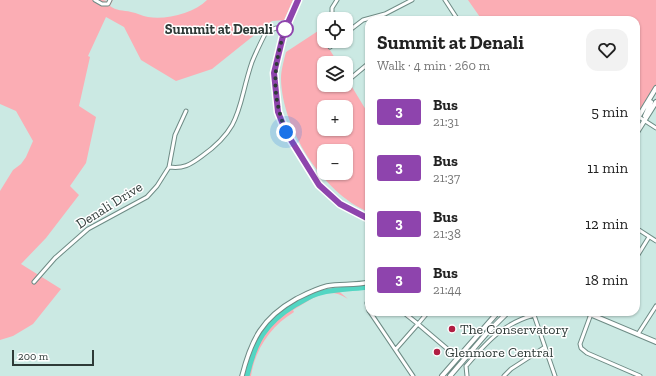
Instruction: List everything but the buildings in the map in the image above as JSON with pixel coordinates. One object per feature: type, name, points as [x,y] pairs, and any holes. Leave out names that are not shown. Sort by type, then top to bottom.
[{"type":"main road","points":[[640,114],[656,89]]},
{"type":"main road","points":[[644,120],[656,89]]},
{"type":"main road","points":[[640,127],[656,102]]},
{"type":"main road","points":[[442,376],[495,316]]},
{"type":"main road","points":[[450,376],[501,316]]},
{"type":"main road","points":[[486,334],[506,316]]},
{"type":"main road","points":[[596,316],[656,342]]},
{"type":"street","points":[[95,0],[102,4],[108,4],[110,0]]},
{"type":"street","points":[[298,0],[284,32],[274,73],[278,112],[286,132],[313,178],[325,192],[340,204],[365,217]]},
{"type":"street","points":[[332,12],[332,8],[337,0]]},
{"type":"street","points":[[378,16],[385,14],[412,0]]},
{"type":"street","points":[[445,0],[455,16]]},
{"type":"street","points":[[353,28],[365,19]]},
{"type":"street","points":[[186,111],[175,135],[169,166],[179,168],[187,167],[222,139],[235,122],[241,106],[252,63],[266,32],[276,28],[284,32]]},
{"type":"street","points":[[353,76],[365,67]]},
{"type":"street","points":[[640,117],[656,128]]},
{"type":"street","name":"Denali Drive","points":[[34,282],[55,258],[88,229],[147,196],[157,186],[169,166]]},
{"type":"street","points":[[640,231],[656,241]]},
{"type":"street","points":[[640,252],[649,237]]},
{"type":"street","points":[[242,376],[246,357],[255,337],[268,319],[279,310],[312,290],[328,286],[365,282]]},
{"type":"street","points":[[638,334],[656,306]]},
{"type":"street","points":[[373,316],[413,376]]},
{"type":"street","points":[[408,316],[458,358]]},
{"type":"street","points":[[396,349],[425,316]]},
{"type":"street","points":[[467,375],[466,366],[489,339],[520,319],[530,316]]},
{"type":"street","points":[[534,316],[555,376]]},
{"type":"street","points":[[590,316],[580,344],[581,348],[587,353],[640,376]]},
{"type":"street","points":[[504,376],[545,347]]},
{"type":"street","points":[[508,372],[510,376]]},
{"type":"shaded area","points":[[0,0],[103,0],[110,2],[113,0],[110,6],[115,9],[155,18],[188,12],[202,5],[207,0],[293,0],[284,20],[272,21],[212,69],[176,81],[141,60],[124,27],[106,17],[88,56],[90,57],[79,106],[96,117],[86,163],[70,186],[79,195],[46,238],[21,264],[61,289],[33,324],[13,336],[0,340],[0,191],[13,170],[21,164],[26,157],[33,141],[16,111],[0,104]]},
{"type":"shaded area","points":[[468,0],[656,0],[656,85],[640,109],[640,16],[479,16]]},
{"type":"shaded area","points":[[317,32],[317,48],[329,48],[334,56],[317,56],[317,92],[353,92],[353,89],[365,108],[365,210],[352,203],[336,191],[326,180],[353,180],[353,144],[317,144],[317,169],[297,138],[289,118],[283,98],[281,76],[286,52]]},
{"type":"shaded area","points":[[335,288],[348,299],[333,293],[326,293],[313,298],[293,310],[294,312],[278,324],[265,339],[256,357],[251,376],[245,376],[257,340],[270,322],[289,307],[305,298],[322,291]]},
{"type":"waterway","points":[[247,376],[254,353],[263,334],[269,326],[285,312],[317,294],[365,287]]},
{"type":"bus line","name":"3","points":[[298,0],[278,50],[274,73],[278,112],[286,132],[313,178],[325,192],[340,204],[365,217]]},
{"type":"place","name":"Summit at Denali","points":[[285,29]]},
{"type":"place","name":"The Conservatory","points":[[452,329]]},
{"type":"place","name":"Glenmore Central","points":[[437,352]]},
{"type":"route","points":[[285,29],[278,50],[274,73],[278,112],[286,132]]}]
